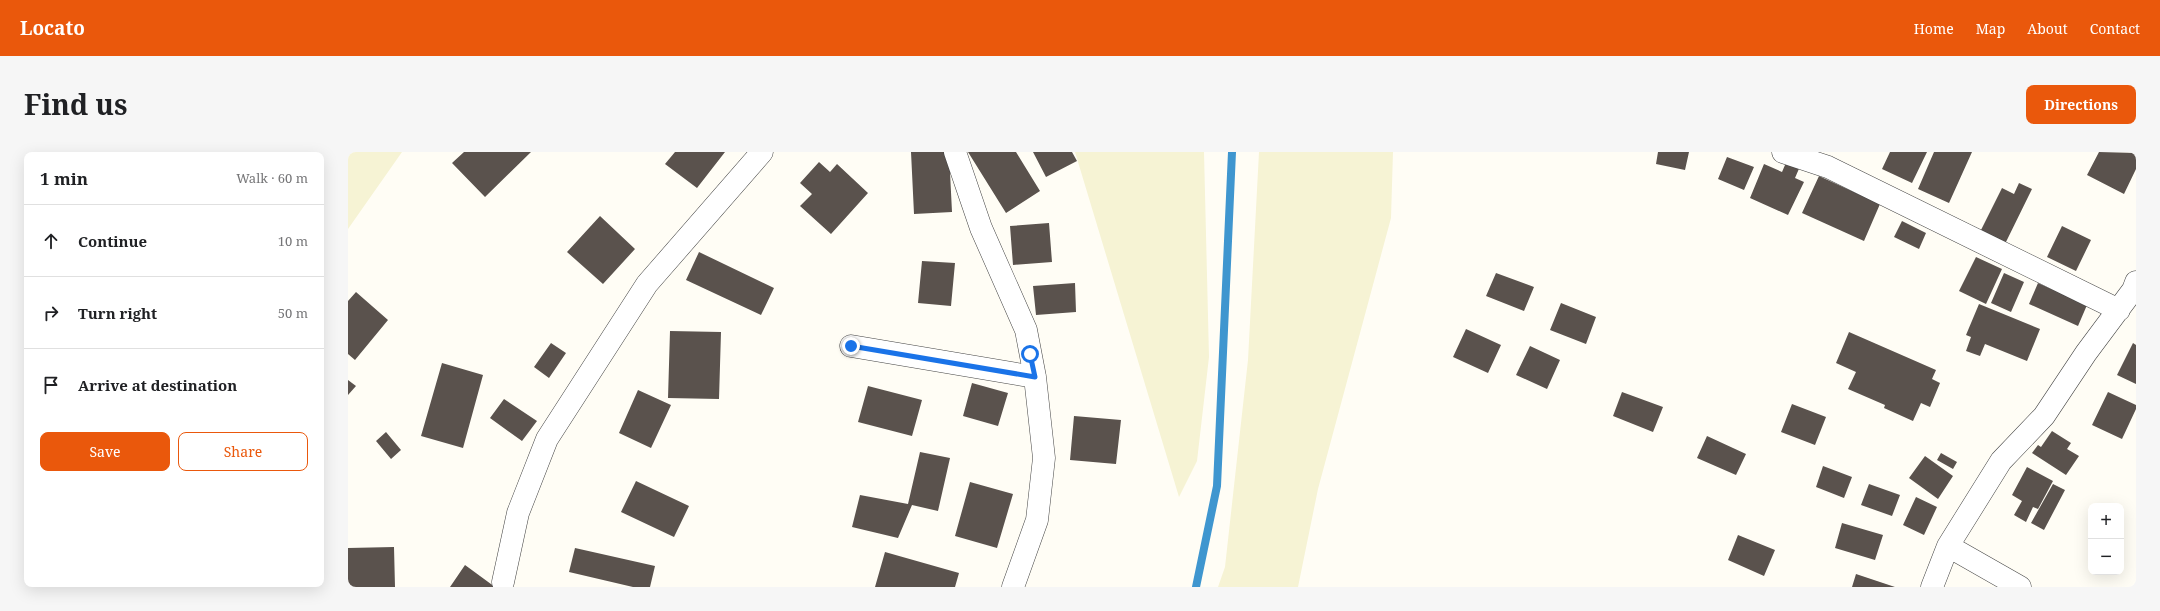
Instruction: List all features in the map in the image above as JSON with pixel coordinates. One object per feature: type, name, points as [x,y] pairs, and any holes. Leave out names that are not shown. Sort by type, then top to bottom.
[{"type":"street","points":[[502,582],[518,513],[547,439],[647,284],[762,152]]},
{"type":"street","points":[[955,152],[981,228],[1026,330],[1035,377],[1044,458],[1037,520],[1013,587]]},
{"type":"street","points":[[1782,152],[1828,167],[2119,310]]},
{"type":"street","points":[[1932,587],[1948,546],[2001,461],[2044,416],[2086,353],[2119,310],[2136,282]]},
{"type":"street","points":[[851,346],[1035,377]]},
{"type":"street","points":[[1948,546],[2020,587]]},
{"type":"shaded area","points":[[348,152],[402,152],[348,229]]},
{"type":"shaded area","points":[[1075,152],[1204,152],[1209,357],[1197,461],[1179,497]]},
{"type":"shaded area","points":[[1259,152],[1393,152],[1391,218],[1318,489],[1298,587],[1218,587],[1225,567],[1248,360]]},
{"type":"building","points":[[464,152],[531,152],[485,197],[452,163]]},
{"type":"building","points":[[675,152],[725,152],[697,188],[665,164]]},
{"type":"building","points":[[911,152],[949,152],[952,212],[914,214]]},
{"type":"building","points":[[968,152],[1016,152],[1040,191],[1006,213]]},
{"type":"building","points":[[1033,152],[1072,152],[1077,161],[1046,177]]},
{"type":"building","points":[[1658,152],[1689,152],[1685,170],[1656,164]]},
{"type":"building","points":[[1890,152],[1927,152],[1912,183],[1882,169]]},
{"type":"building","points":[[1934,152],[1972,152],[1949,203],[1918,189]]},
{"type":"building","points":[[2099,152],[2136,153],[2136,169],[2124,194],[2087,175]]},
{"type":"building","points":[[1727,157],[1754,167],[1744,190],[1718,179]]},
{"type":"building","points":[[1788,158],[1801,164],[1795,178],[1804,182],[1788,215],[1750,198],[1764,164],[1782,172]]},
{"type":"building","points":[[819,162],[830,172],[837,164],[868,193],[831,234],[800,206],[812,194],[800,183]]},
{"type":"building","points":[[1819,176],[1880,204],[1864,241],[1802,213]]},
{"type":"building","points":[[2019,183],[2032,189],[2004,246],[1979,234],[2002,188],[2014,194]]},
{"type":"building","points":[[600,216],[635,249],[603,284],[567,252]]},
{"type":"building","points":[[1902,221],[1926,233],[1919,249],[1894,237]]},
{"type":"building","points":[[1049,223],[1052,262],[1013,265],[1010,226]]},
{"type":"building","points":[[2062,226],[2091,240],[2076,271],[2047,257]]},
{"type":"building","points":[[699,252],[774,288],[761,315],[686,280]]},
{"type":"building","points":[[1976,257],[2002,269],[1986,304],[1959,291]]},
{"type":"building","points":[[922,261],[955,263],[951,306],[918,303]]},
{"type":"building","points":[[1496,273],[1534,287],[1524,311],[1486,296]]},
{"type":"building","points":[[2004,273],[2024,282],[2011,312],[1991,303]]},
{"type":"building","points":[[1075,283],[1076,312],[1036,315],[1033,286]]},
{"type":"building","points":[[2038,283],[2087,305],[2078,326],[2029,304]]},
{"type":"building","points":[[356,292],[388,320],[355,360],[348,354],[348,301]]},
{"type":"building","points":[[1561,303],[1596,317],[1586,344],[1550,330]]},
{"type":"building","points":[[1979,304],[2040,329],[2027,361],[1985,344],[1980,356],[1966,351],[1971,337],[1966,335]]},
{"type":"building","points":[[1466,329],[1501,345],[1488,373],[1453,357]]},
{"type":"building","points":[[670,331],[721,332],[719,399],[668,398]]},
{"type":"building","points":[[1849,332],[1936,370],[1932,379],[1940,383],[1930,407],[1921,403],[1913,421],[1884,408],[1885,405],[1848,389],[1856,372],[1836,363]]},
{"type":"building","points":[[551,343],[566,353],[549,378],[534,367]]},
{"type":"building","points":[[2133,343],[2136,345],[2136,384],[2117,375]]},
{"type":"building","points":[[1530,346],[1560,360],[1547,389],[1516,375]]},
{"type":"building","points":[[442,363],[483,375],[463,448],[421,436]]},
{"type":"building","points":[[348,380],[356,386],[348,395]]},
{"type":"building","points":[[972,383],[1008,393],[998,426],[963,416]]},
{"type":"building","points":[[868,386],[922,400],[912,436],[858,422]]},
{"type":"building","points":[[638,390],[671,405],[651,448],[619,433]]},
{"type":"building","points":[[1622,392],[1663,407],[1653,432],[1613,416]]},
{"type":"building","points":[[2108,392],[2136,405],[2136,409],[2122,439],[2092,425]]},
{"type":"building","points":[[504,399],[537,421],[522,441],[490,418]]},
{"type":"building","points":[[1792,404],[1826,417],[1815,445],[1781,432]]},
{"type":"building","points":[[1074,416],[1121,420],[1116,464],[1070,460]]},
{"type":"building","points":[[2052,431],[2071,443],[2067,449],[2079,456],[2066,475],[2032,453],[2038,445],[2041,447]]},
{"type":"building","points":[[386,432],[401,450],[391,459],[376,441]]},
{"type":"building","points":[[1707,436],[1746,454],[1736,475],[1697,458]]},
{"type":"building","points":[[920,452],[950,458],[938,511],[912,505],[898,538],[852,527],[860,495],[908,504]]},
{"type":"building","points":[[1941,453],[1957,462],[1953,469],[1937,460]]},
{"type":"building","points":[[1925,456],[1953,476],[1938,499],[1909,478]]},
{"type":"building","points":[[1823,466],[1852,477],[1844,498],[1816,487]]},
{"type":"building","points":[[2027,467],[2053,481],[2038,509],[2033,507],[2026,522],[2014,515],[2022,501],[2012,495]]},
{"type":"building","points":[[636,481],[689,506],[674,537],[621,512]]},
{"type":"building","points":[[970,482],[1013,494],[997,548],[955,536]]},
{"type":"building","points":[[1869,484],[1900,495],[1892,516],[1861,505]]},
{"type":"building","points":[[2053,484],[2065,490],[2044,530],[2031,523]]},
{"type":"building","points":[[1916,497],[1937,507],[1924,535],[1903,525]]},
{"type":"building","points":[[1842,523],[1883,535],[1875,560],[1835,548]]},
{"type":"building","points":[[1738,535],[1775,550],[1764,576],[1728,560]]},
{"type":"building","points":[[394,547],[395,587],[348,587],[348,548]]},
{"type":"building","points":[[575,548],[655,566],[650,587],[633,587],[569,572]]},
{"type":"building","points":[[885,552],[959,573],[955,587],[875,587]]},
{"type":"building","points":[[465,565],[495,587],[450,587]]},
{"type":"building","points":[[1856,574],[1895,587],[1852,587]]},
{"type":"waterway","points":[[1196,587],[1217,486],[1232,152]]},
{"type":"route","points":[[851,346],[1035,377],[1030,354]]}]
